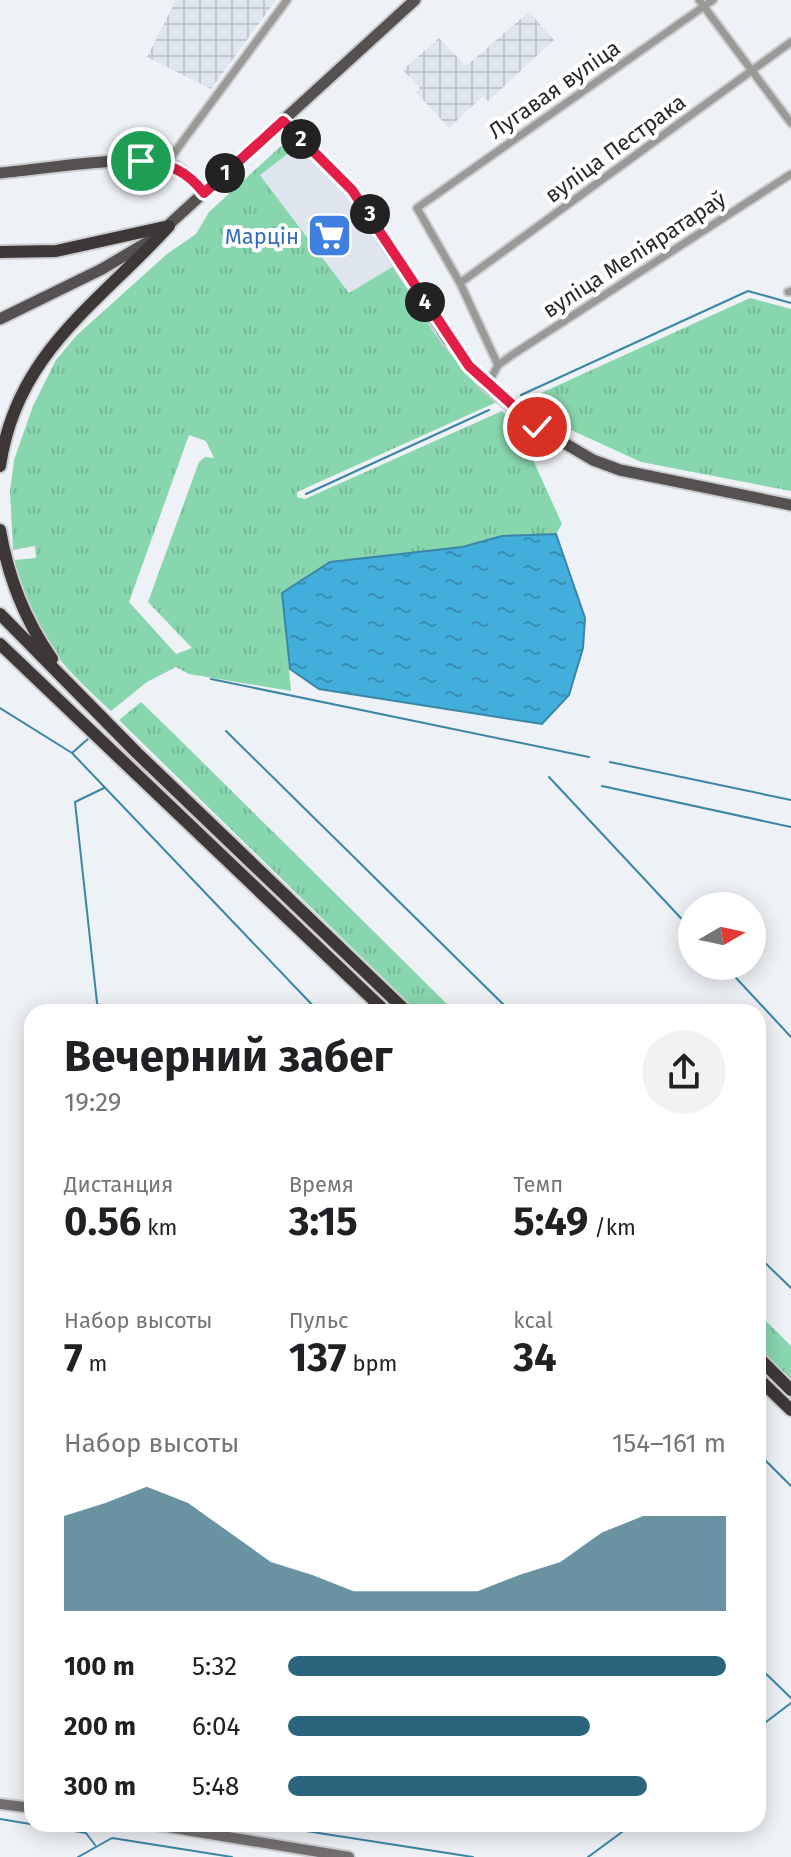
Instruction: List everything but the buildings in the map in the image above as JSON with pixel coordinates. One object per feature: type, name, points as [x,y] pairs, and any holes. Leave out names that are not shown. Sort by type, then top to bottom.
[{"type":"highway","points":[[0,252],[56,251],[169,226]]},
{"type":"highway","points":[[0,466],[16,403],[41,357],[72,320],[169,226]]},
{"type":"highway","points":[[0,530],[5,562],[23,610],[72,688]]},
{"type":"highway","points":[[0,614],[72,688],[399,1004]]},
{"type":"highway","points":[[0,644],[378,1004]]},
{"type":"highway","points":[[0,655],[42,685]]},
{"type":"highway","points":[[766,1365],[791,1390]]},
{"type":"highway","points":[[766,1386],[791,1410]]},
{"type":"main road","points":[[0,319],[135,251],[169,226],[415,0]]},
{"type":"main road","points":[[283,121],[352,190],[448,340],[487,386],[537,427],[593,460],[620,470],[791,505]]},
{"type":"main road","points":[[0,173],[141,161],[166,164],[190,176],[204,193]]},
{"type":"street","points":[[166,164],[287,0]]},
{"type":"street","name":"Лугавая вуліца","points":[[460,283],[417,208],[702,3],[713,0]]},
{"type":"street","points":[[702,3],[791,123]]},
{"type":"street","name":"вуліца Пестрака","points":[[460,283],[791,42]]},
{"type":"street","name":"вуліца Меліяратараў","points":[[498,365],[791,174]]},
{"type":"street","points":[[460,283],[498,365],[487,386]]},
{"type":"street","points":[[0,1804],[24,1807]]},
{"type":"street","points":[[198,1832],[349,1857]]},
{"type":"shaded area","points":[[176,0],[276,0],[211,89],[147,57]]},
{"type":"shaded area","points":[[529,12],[554,40],[488,101],[483,96],[449,128],[416,92],[420,88],[403,70],[439,38],[466,66]]},
{"type":"shaded area","points":[[295,148],[304,151],[363,214],[394,266],[349,293],[260,174]]},
{"type":"green space","points":[[281,146],[295,148],[260,175],[349,293],[394,266],[434,333],[497,402],[297,492],[297,497],[305,499],[502,411],[519,429],[562,524],[556,534],[502,536],[282,593],[291,691],[189,674],[176,667],[147,682],[111,711],[61,661],[29,608],[14,560],[36,558],[35,546],[13,550],[10,492],[14,460],[33,406],[56,360],[77,335],[167,254],[196,234],[209,212]],"holes":[[[189,435],[206,441],[214,458],[205,457],[199,462],[148,602],[192,648],[176,654],[129,602]]]},
{"type":"green space","points":[[750,298],[791,309],[791,491],[641,462],[569,429],[530,403],[530,398]]},
{"type":"green space","points":[[141,702],[447,1004],[410,1004],[119,720]]},
{"type":"green space","points":[[766,1321],[791,1346],[791,1383],[766,1357]]},
{"type":"water","points":[[556,534],[585,618],[583,648],[569,695],[542,724],[319,689],[290,669],[282,593],[330,562],[462,547],[502,536]]},
{"type":"waterway","points":[[521,395],[748,291],[791,303]]},
{"type":"waterway","points":[[306,494],[489,410]]},
{"type":"waterway","points":[[211,679],[589,757]]},
{"type":"waterway","points":[[0,708],[72,753],[311,1004]]},
{"type":"waterway","points":[[226,731],[503,1004]]},
{"type":"waterway","points":[[72,753],[89,738]]},
{"type":"waterway","points":[[610,762],[791,800]]},
{"type":"waterway","points":[[549,777],[678,915]]},
{"type":"waterway","points":[[602,786],[791,827]]},
{"type":"waterway","points":[[97,1004],[75,802],[104,788]]},
{"type":"waterway","points":[[738,980],[760,1004]]},
{"type":"waterway","points":[[766,1010],[791,1037]]},
{"type":"waterway","points":[[766,1264],[791,1288]]},
{"type":"waterway","points":[[766,1461],[791,1486]]},
{"type":"waterway","points":[[766,1674],[791,1698]]},
{"type":"waterway","points":[[766,1722],[791,1703]]},
{"type":"waterway","points":[[0,1819],[24,1823]]},
{"type":"waterway","points":[[80,1832],[86,1833],[95,1845]]},
{"type":"waterway","points":[[312,1832],[473,1857]]},
{"type":"waterway","points":[[588,1857],[622,1832]]},
{"type":"waterway","points":[[78,1857],[112,1838],[232,1857]]},
{"type":"place","name":"Марцін","points":[[330,236]]},
{"type":"route","points":[[141,161],[166,164],[180,170],[190,176],[204,193],[283,121],[352,190],[369,212],[448,340],[469,366],[487,386],[537,427]]}]
